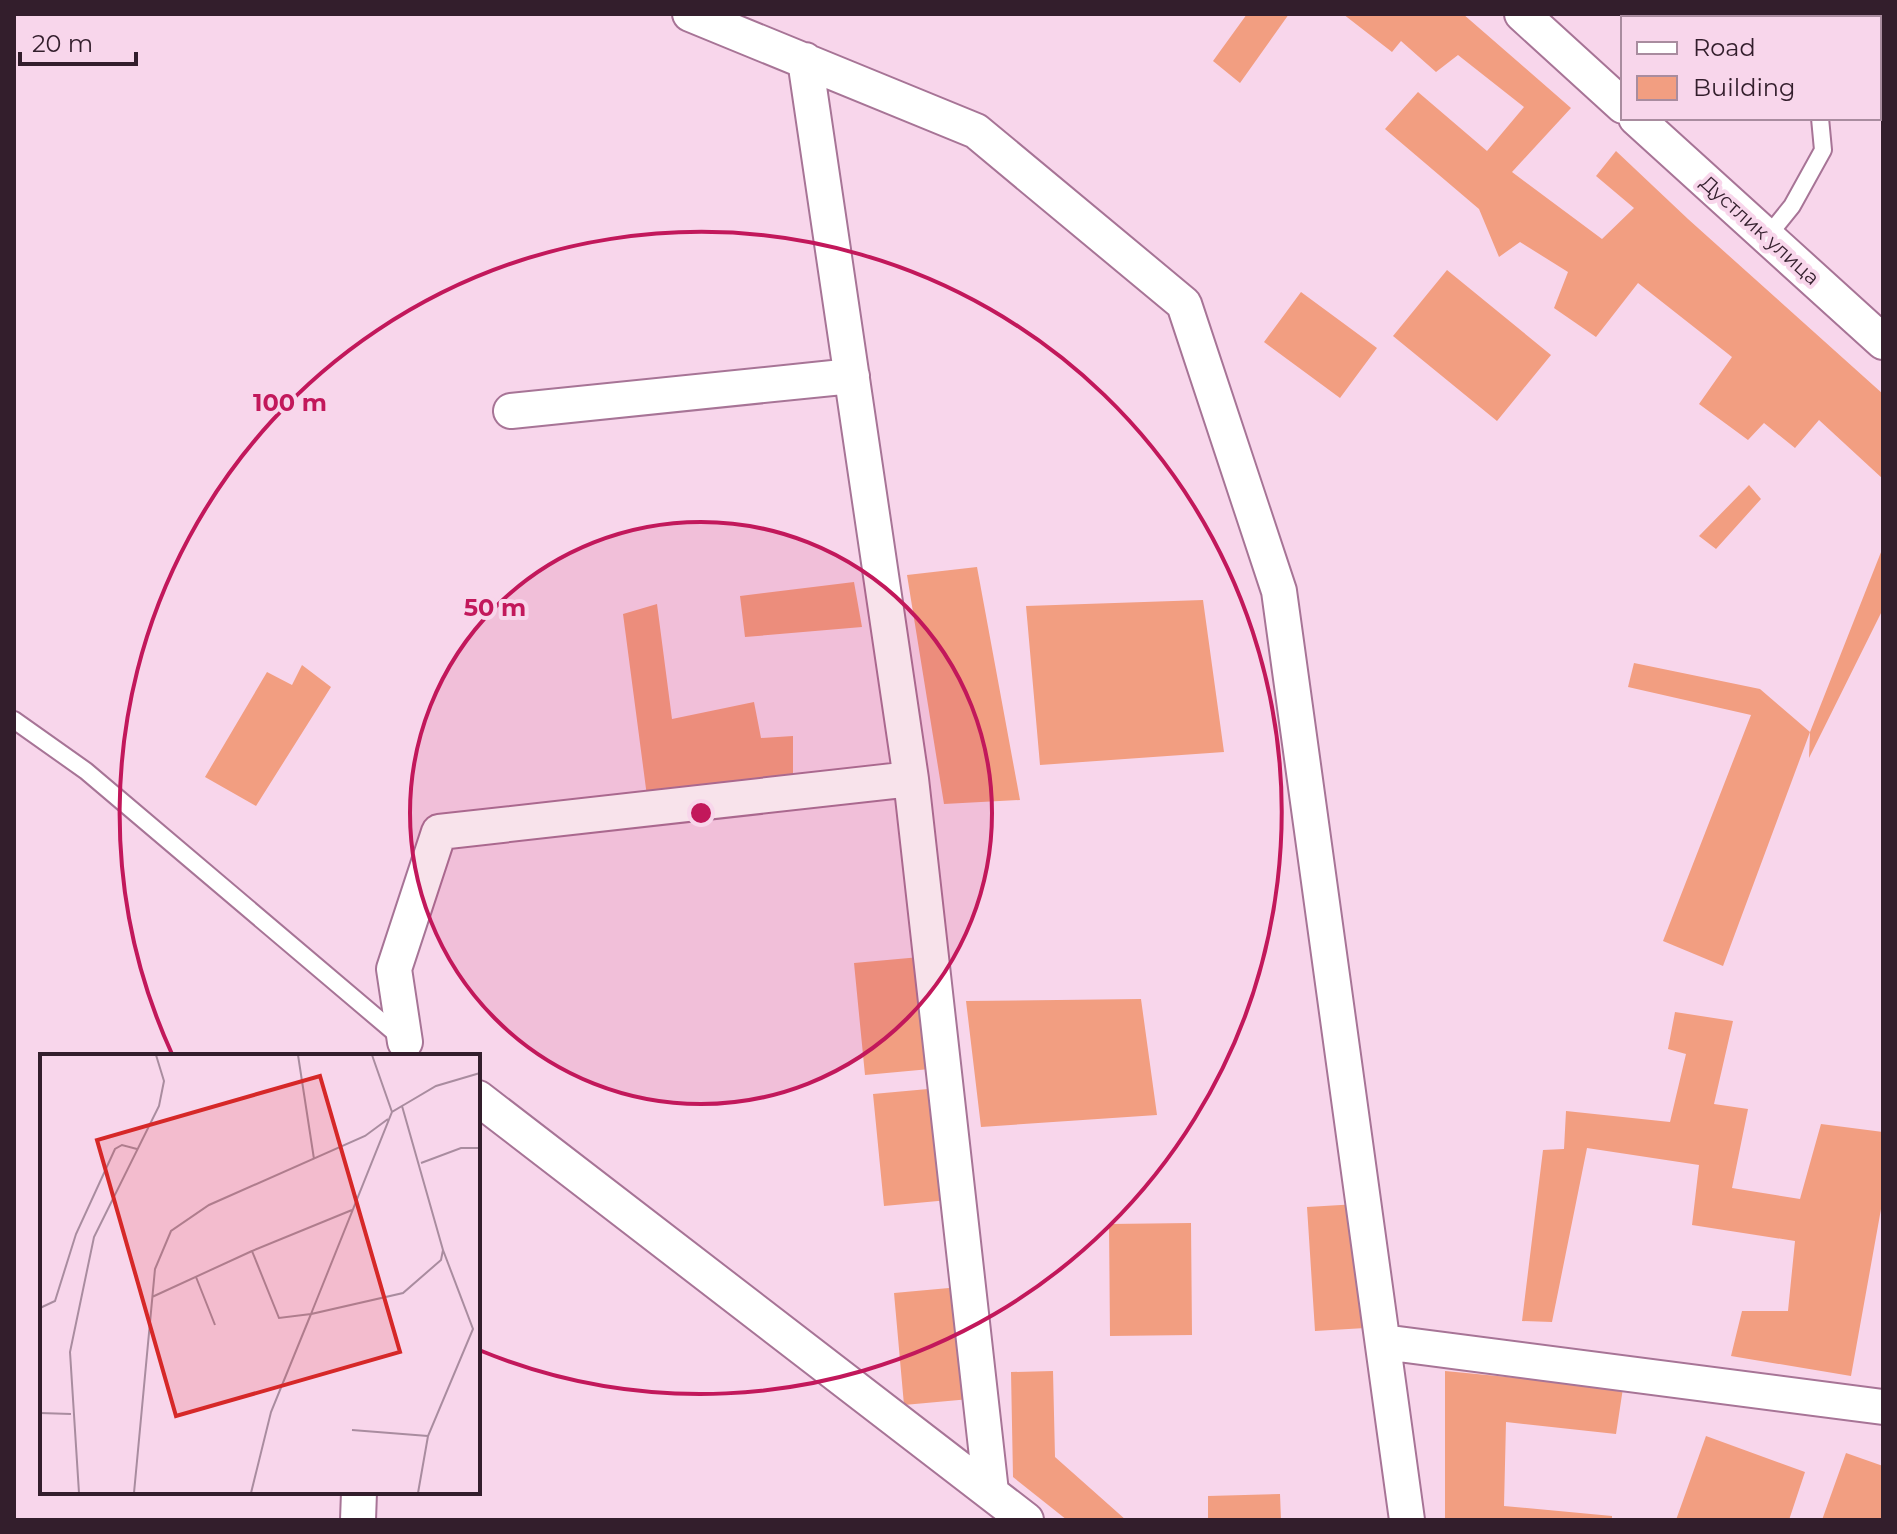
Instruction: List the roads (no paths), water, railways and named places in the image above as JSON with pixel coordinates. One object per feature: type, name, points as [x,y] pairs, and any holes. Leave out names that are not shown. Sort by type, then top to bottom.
[{"type":"street","points":[[690,14],[976,131],[1184,304],[1279,591],[1407,1520]]},
{"type":"street","points":[[1522,14],[1621,104]]},
{"type":"street","points":[[805,60],[911,779],[991,1492]]},
{"type":"street","name":"Дустлик улица","points":[[1638,120],[1883,342]]},
{"type":"street","points":[[511,411],[852,376]]},
{"type":"street","points":[[410,1051],[394,969],[439,832],[911,779]]},
{"type":"street","points":[[480,1100],[1026,1520]]},
{"type":"street","points":[[1383,1342],[1883,1407]]},
{"type":"street","points":[[358,1520],[359,1494]]},
{"type":"lane","points":[[1767,237],[1792,206],[1823,150],[1820,120]]},
{"type":"lane","points":[[14,720],[86,771],[410,1051]]}]
